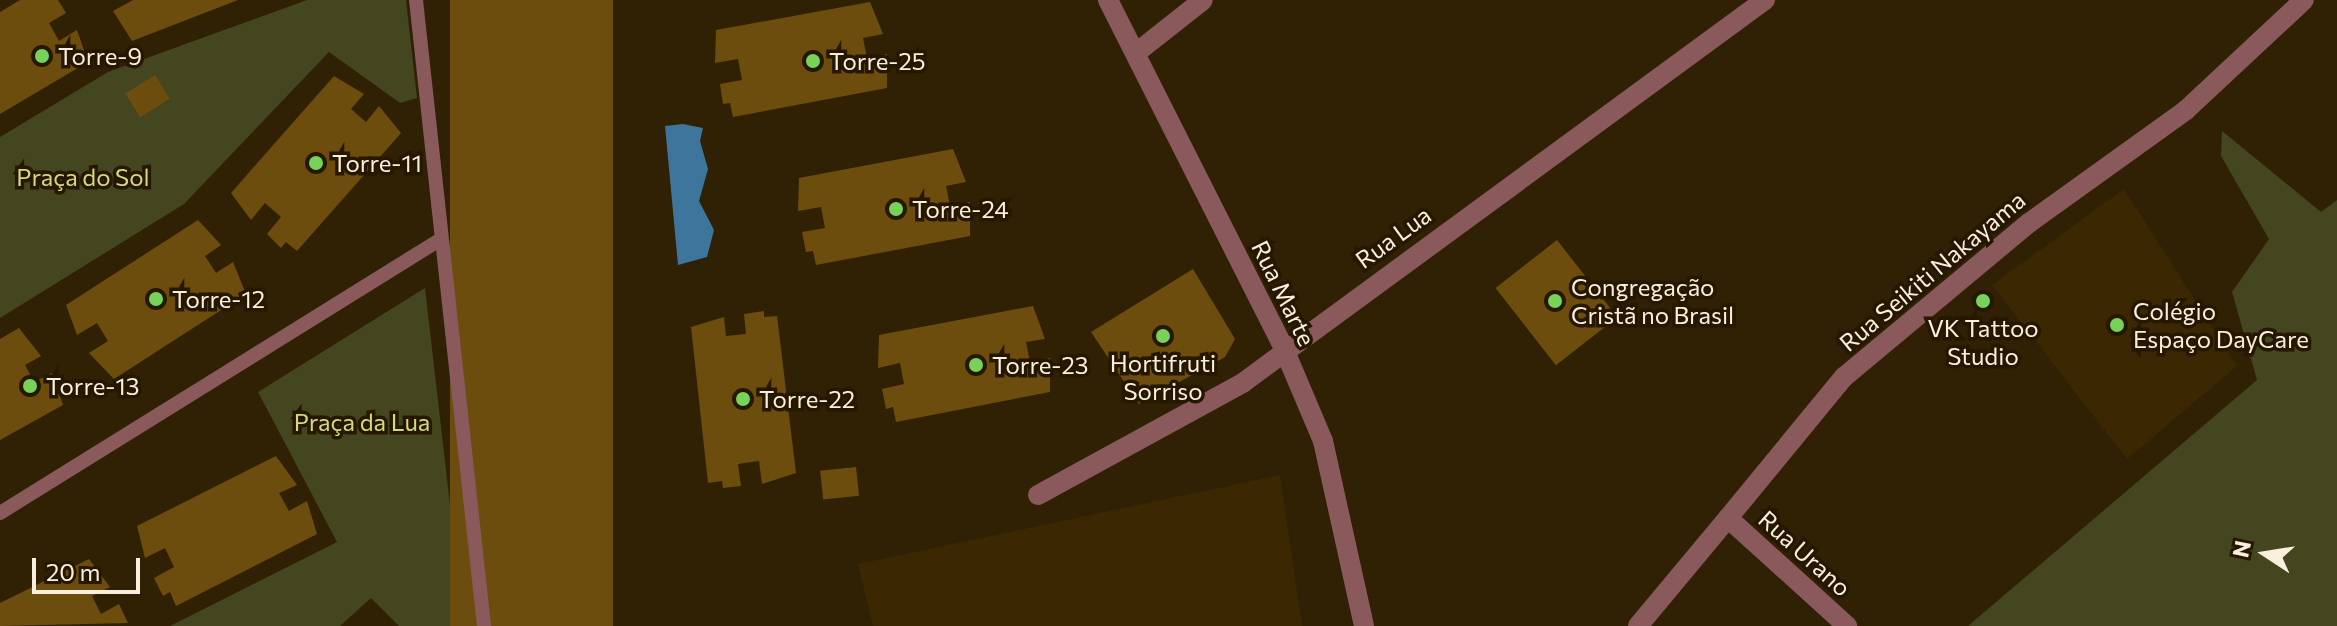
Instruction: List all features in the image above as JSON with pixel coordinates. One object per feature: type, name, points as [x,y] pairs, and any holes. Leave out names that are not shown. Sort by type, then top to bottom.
[{"type":"street","name":"Rua Marte","points":[[1108,0],[1284,349],[1323,441],[1364,626]]},
{"type":"street","points":[[1136,53],[1203,0]]},
{"type":"street","name":"Rua Lua","points":[[1038,495],[1244,382],[1284,349],[1765,0]]},
{"type":"street","name":"Rua Seikiti Nakayama","points":[[1638,626],[1844,377],[2029,223],[2186,110],[2304,0]]},
{"type":"street","name":"Rua Urano","points":[[1728,518],[1847,626]]},
{"type":"lane","points":[[416,0],[484,626]]},
{"type":"lane","points":[[0,513],[441,239]]},
{"type":"shaded area","name":"Colégio Espaço DayCare","points":[[2124,189],[2237,366],[2127,459],[1992,285]]},
{"type":"shaded area","points":[[1280,475],[1302,626],[873,626],[858,564]]},
{"type":"green space","name":"Praça do Sol","points":[[307,0],[406,0],[417,98],[400,103],[329,52],[184,204],[0,318],[0,137],[108,72]]},
{"type":"green space","points":[[2222,131],[2321,212],[2337,200],[2337,626],[1968,626],[2257,380],[2232,292],[2269,239],[2221,156]]},
{"type":"green space","name":"Praça da Lua","points":[[425,288],[464,626],[399,626],[371,598],[340,626],[170,626],[337,542],[258,392]]},
{"type":"water","points":[[683,124],[703,128],[700,141],[708,169],[699,201],[714,230],[707,257],[678,265],[665,126]]},
{"type":"building","name":"Torre-9","points":[[20,0],[58,0],[66,13],[49,23],[59,41],[77,30],[88,62],[0,114],[0,12]]},
{"type":"building","points":[[133,0],[238,0],[132,41],[113,11]]},
{"type":"building","points":[[450,0],[613,0],[613,626],[450,626]]},
{"type":"building","name":"Torre-25","points":[[870,2],[883,34],[863,38],[867,58],[887,54],[887,88],[733,117],[730,103],[723,104],[720,84],[742,80],[738,59],[715,63],[716,30]]},
{"type":"building","points":[[155,75],[170,99],[140,117],[125,94]]},
{"type":"building","name":"Torre-11","points":[[334,76],[364,94],[351,109],[366,122],[379,106],[401,133],[297,251],[286,242],[281,248],[267,234],[281,217],[265,203],[251,220],[231,193]]},
{"type":"building","name":"Torre-24","points":[[953,149],[966,182],[946,186],[950,206],[970,202],[970,236],[816,265],[813,251],[806,252],[802,232],[825,228],[821,207],[798,211],[799,178]]},
{"type":"building","name":"Torre-12","points":[[198,220],[221,245],[205,256],[216,273],[233,262],[246,294],[114,379],[89,353],[108,341],[97,323],[77,335],[66,305]]},
{"type":"building","name":"Congregação Cristã no Brasil","points":[[1557,240],[1617,317],[1556,365],[1496,288]]},
{"type":"building","name":"Hortifruti Sorriso","points":[[1193,269],[1235,339],[1225,357],[1139,404],[1091,332]]},
{"type":"building","name":"Torre-23","points":[[1033,306],[1045,339],[1026,342],[1030,362],[1050,358],[1050,392],[896,422],[893,407],[886,409],[882,389],[904,384],[900,363],[878,368],[879,335]]},
{"type":"building","name":"Torre-22","points":[[764,311],[764,317],[777,316],[796,473],[762,484],[759,461],[738,464],[741,486],[723,488],[722,481],[708,483],[691,327],[724,317],[726,336],[746,334],[744,314]]},
{"type":"building","name":"Torre-13","points":[[19,328],[41,356],[25,365],[34,382],[52,373],[63,405],[0,440],[0,339]]},
{"type":"building","points":[[276,456],[297,485],[279,493],[289,511],[307,501],[317,534],[176,606],[170,592],[163,596],[154,578],[174,567],[165,548],[145,558],[137,526]]},
{"type":"building","points":[[856,467],[859,496],[823,500],[820,471]]},
{"type":"building","points":[[89,559],[110,587],[92,596],[101,614],[119,604],[128,623],[0,626],[0,603]]},
{"type":"place","name":"Torre-9","points":[[42,56]]},
{"type":"place","name":"Torre-25","points":[[813,61]]},
{"type":"place","name":"Torre-11","points":[[316,163]]},
{"type":"place","name":"Torre-24","points":[[896,209]]},
{"type":"place","name":"Torre-12","points":[[156,299]]},
{"type":"place","name":"Congregação Cristã no Brasil","points":[[1555,301]]},
{"type":"place","name":"VK Tattoo Studio","points":[[1983,301]]},
{"type":"place","name":"Colégio Espaço DayCare","points":[[2117,325]]},
{"type":"place","name":"Hortifruti Sorriso","points":[[1163,336]]},
{"type":"place","name":"Torre-23","points":[[976,365]]},
{"type":"place","name":"Torre-13","points":[[30,386]]},
{"type":"place","name":"Torre-22","points":[[743,399]]}]
